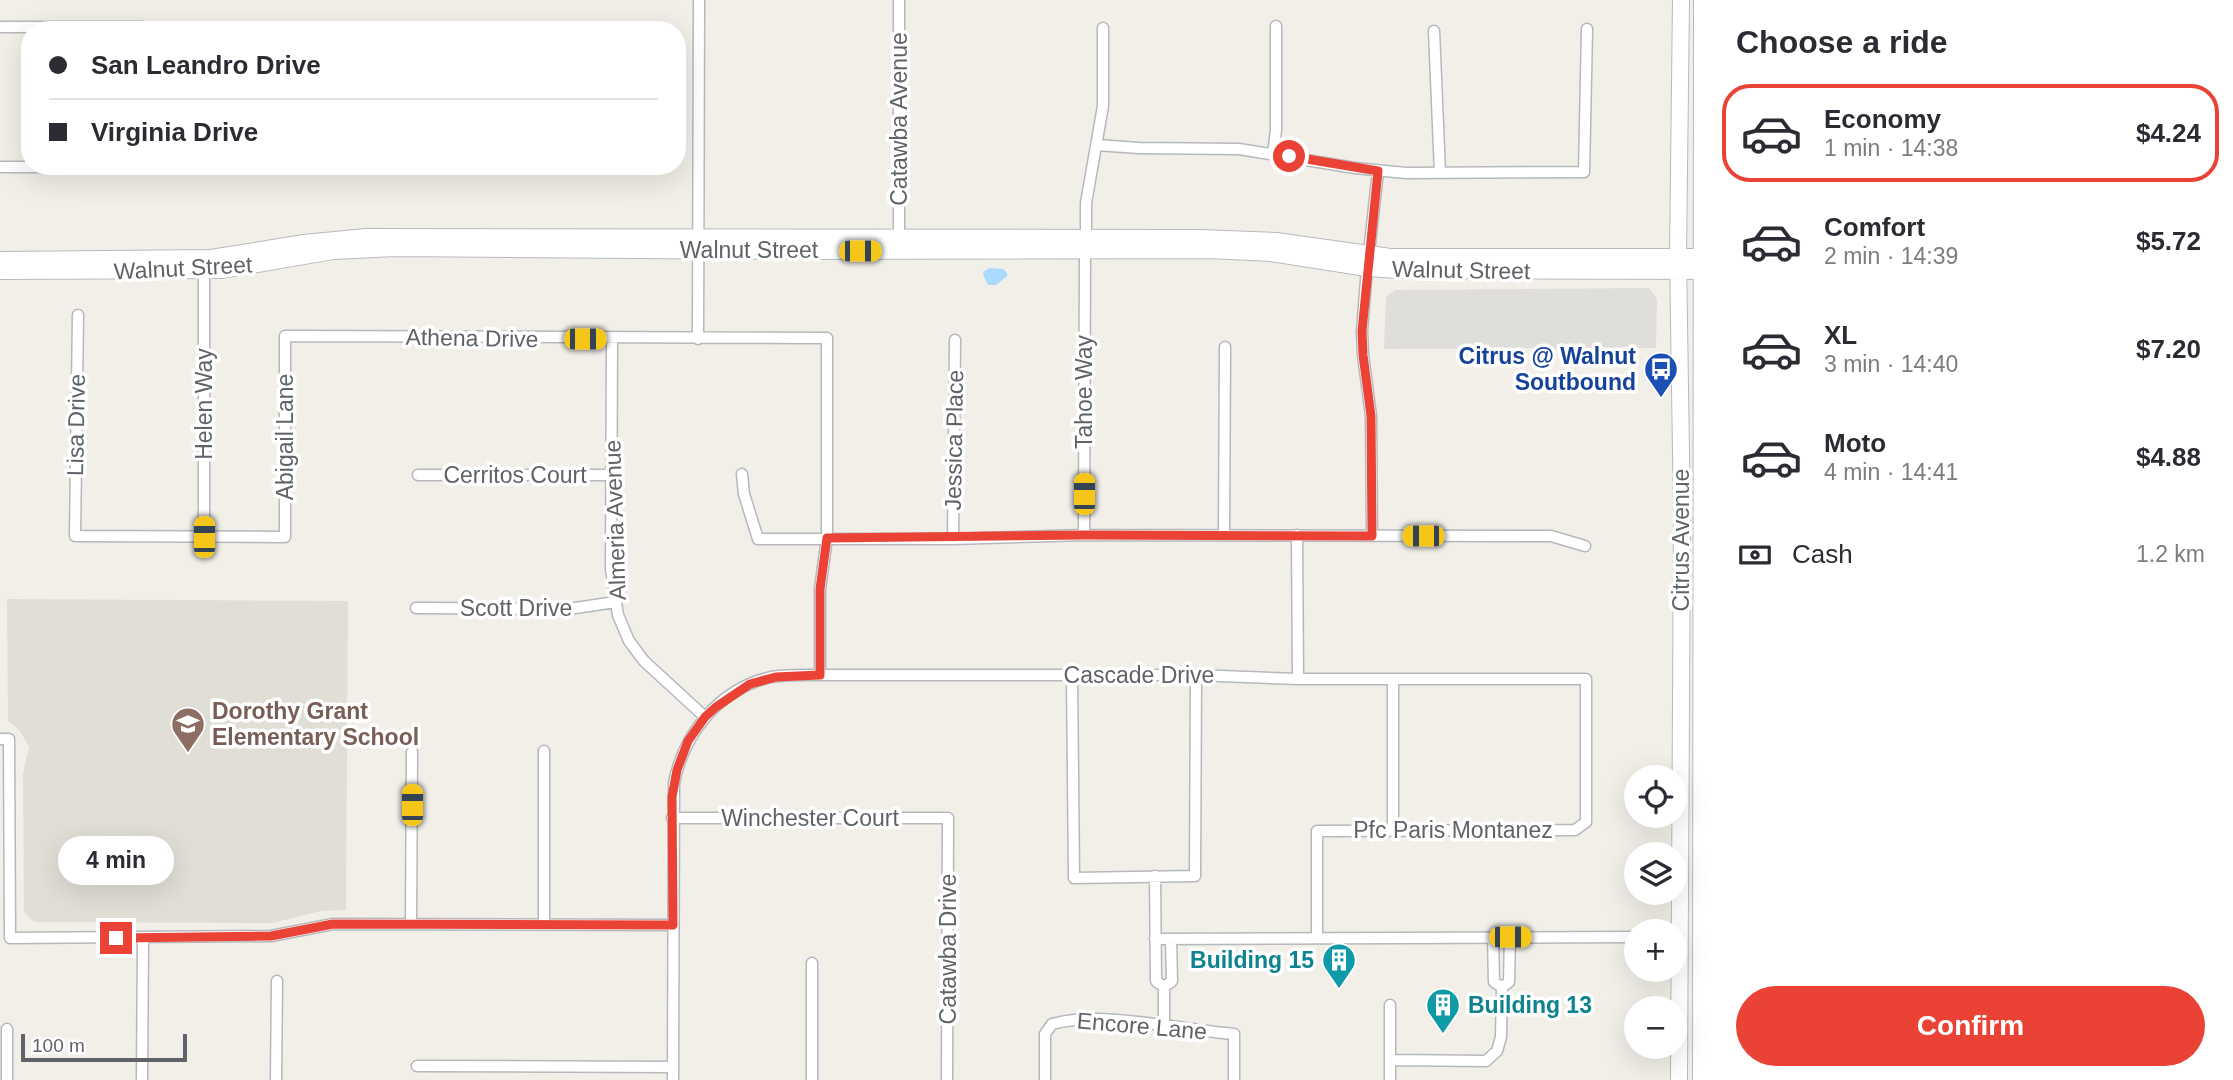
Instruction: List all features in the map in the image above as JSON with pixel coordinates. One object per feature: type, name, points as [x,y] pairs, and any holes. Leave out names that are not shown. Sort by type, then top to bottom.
[{"type":"street","points":[[698,339],[699,0]]},
{"type":"street","name":"Catawba Avenue","points":[[898,237],[899,0]]},
{"type":"street","name":"Citrus Avenue","points":[[1677,919],[1682,531],[1678,264],[1681,0]]},
{"type":"street","name":"Citrus Avenue","points":[[1702,0],[1705,264],[1700,936],[1704,1067]]},
{"type":"street","points":[[1273,154],[1276,130],[1276,26]]},
{"type":"street","points":[[0,27],[21,27]]},
{"type":"street","name":"Tahoe Way","points":[[1084,535],[1086,203],[1103,106],[1103,28]]},
{"type":"street","points":[[1097,145],[1240,149],[1378,171],[1584,172],[1587,29]]},
{"type":"street","points":[[1434,31],[1440,173]]},
{"type":"street","points":[[0,167],[21,167]]},
{"type":"street","points":[[1372,536],[1371,416],[1363,355],[1368,262],[1378,171]]},
{"type":"street","name":"Walnut Street","points":[[0,260],[211,258],[304,243],[366,237],[699,243],[1086,243]]},
{"type":"street","name":"Walnut Street","points":[[0,271],[204,271],[362,249],[898,237],[1245,251],[1368,262],[1705,264]]},
{"type":"street","name":"Helen Way","points":[[204,271],[204,537]]},
{"type":"street","name":"Lisa Drive","points":[[78,314],[75,536],[204,537]]},
{"type":"street","name":"Athena Drive","points":[[285,336],[827,338],[827,538]]},
{"type":"street","name":"Abigail Lane","points":[[204,537],[285,537],[285,336]]},
{"type":"street","name":"Almeria Avenue","points":[[612,339],[611,569],[615,602],[629,641],[643,661],[705,717]]},
{"type":"street","name":"Jessica Place","points":[[953,538],[955,341]]},
{"type":"street","points":[[1224,535],[1225,347]]},
{"type":"street","points":[[742,474],[744,494],[758,538],[1084,535],[1551,537],[1585,546]]},
{"type":"street","name":"Cerritos Court","points":[[418,475],[612,475]]},
{"type":"street","points":[[1297,535],[1298,679]]},
{"type":"street","points":[[820,675],[820,589],[827,538]]},
{"type":"street","name":"Scott Drive","points":[[416,608],[569,608],[615,602]]},
{"type":"street","name":"Cascade Drive","points":[[705,717],[727,697],[759,681],[776,677],[820,675],[1586,679],[1586,822]]},
{"type":"street","points":[[1072,675],[1074,878],[1195,876],[1196,675]]},
{"type":"street","points":[[1393,679],[1393,830]]},
{"type":"street","points":[[673,1080],[672,797],[677,770],[688,741],[705,717]]},
{"type":"street","points":[[4,739],[10,938],[271,936],[333,924],[673,925]]},
{"type":"street","points":[[544,751],[544,925]]},
{"type":"street","points":[[411,924],[412,752]]},
{"type":"street","name":"Winchester Court","points":[[672,818],[948,818]]},
{"type":"street","name":"Catawba Drive","points":[[947,1080],[948,818]]},
{"type":"street","name":"Pfc Paris Montanez","points":[[1317,938],[1317,831],[1574,830],[1586,822]]},
{"type":"street","points":[[1156,876],[1156,981],[1164,987]]},
{"type":"street","points":[[1687,937],[1700,936]]},
{"type":"street","points":[[1493,937],[1494,982],[1502,991]]},
{"type":"street","points":[[1391,1060],[1486,1061],[1497,1051],[1501,1037],[1502,991],[1509,982],[1510,937]]},
{"type":"street","points":[[1155,939],[1624,937]]},
{"type":"street","points":[[142,1080],[143,938]]},
{"type":"street","points":[[1164,1026],[1164,987],[1171,981],[1171,939]]},
{"type":"street","points":[[812,963],[812,1080]]},
{"type":"street","points":[[276,981],[276,1080]]},
{"type":"street","name":"Citrus Avenue","points":[[1677,982],[1678,1080]]},
{"type":"street","points":[[1390,1005],[1390,1080]]},
{"type":"street","name":"Encore Lane","points":[[1045,1080],[1045,1034],[1052,1024],[1066,1020],[1119,1021],[1234,1034],[1234,1080]]},
{"type":"street","points":[[7,1029],[7,1080]]},
{"type":"street","points":[[417,1066],[673,1067]]},
{"type":"street","points":[[537,1068],[537,1080]]},
{"type":"shaded area","points":[[1649,288],[1657,299],[1656,348],[1384,349],[1386,297],[1395,290]]},
{"type":"shaded area","name":"Dorothy Grant Elementary School","points":[[7,599],[348,601],[346,910],[321,911],[272,923],[34,922],[24,912],[23,773],[29,747],[20,731],[8,721]]},
{"type":"water","points":[[990,268],[1003,269],[1007,276],[996,285],[988,285],[983,275],[984,271]]},
{"type":"place","name":"Citrus @ Walnut Soutbound","points":[[1661,399]]},
{"type":"place","name":"Dorothy Grant Elementary School","points":[[188,754]]},
{"type":"place","name":"Building 15","points":[[1339,990]]},
{"type":"place","name":"Building 13","points":[[1443,1035]]},
{"type":"route","points":[[116,938],[271,936],[333,924],[673,925],[672,797],[682,755],[688,741],[705,717],[727,697],[750,684],[769,678],[820,675],[820,589],[827,538],[1372,536],[1371,416],[1362,331],[1378,171],[1289,156]]}]
